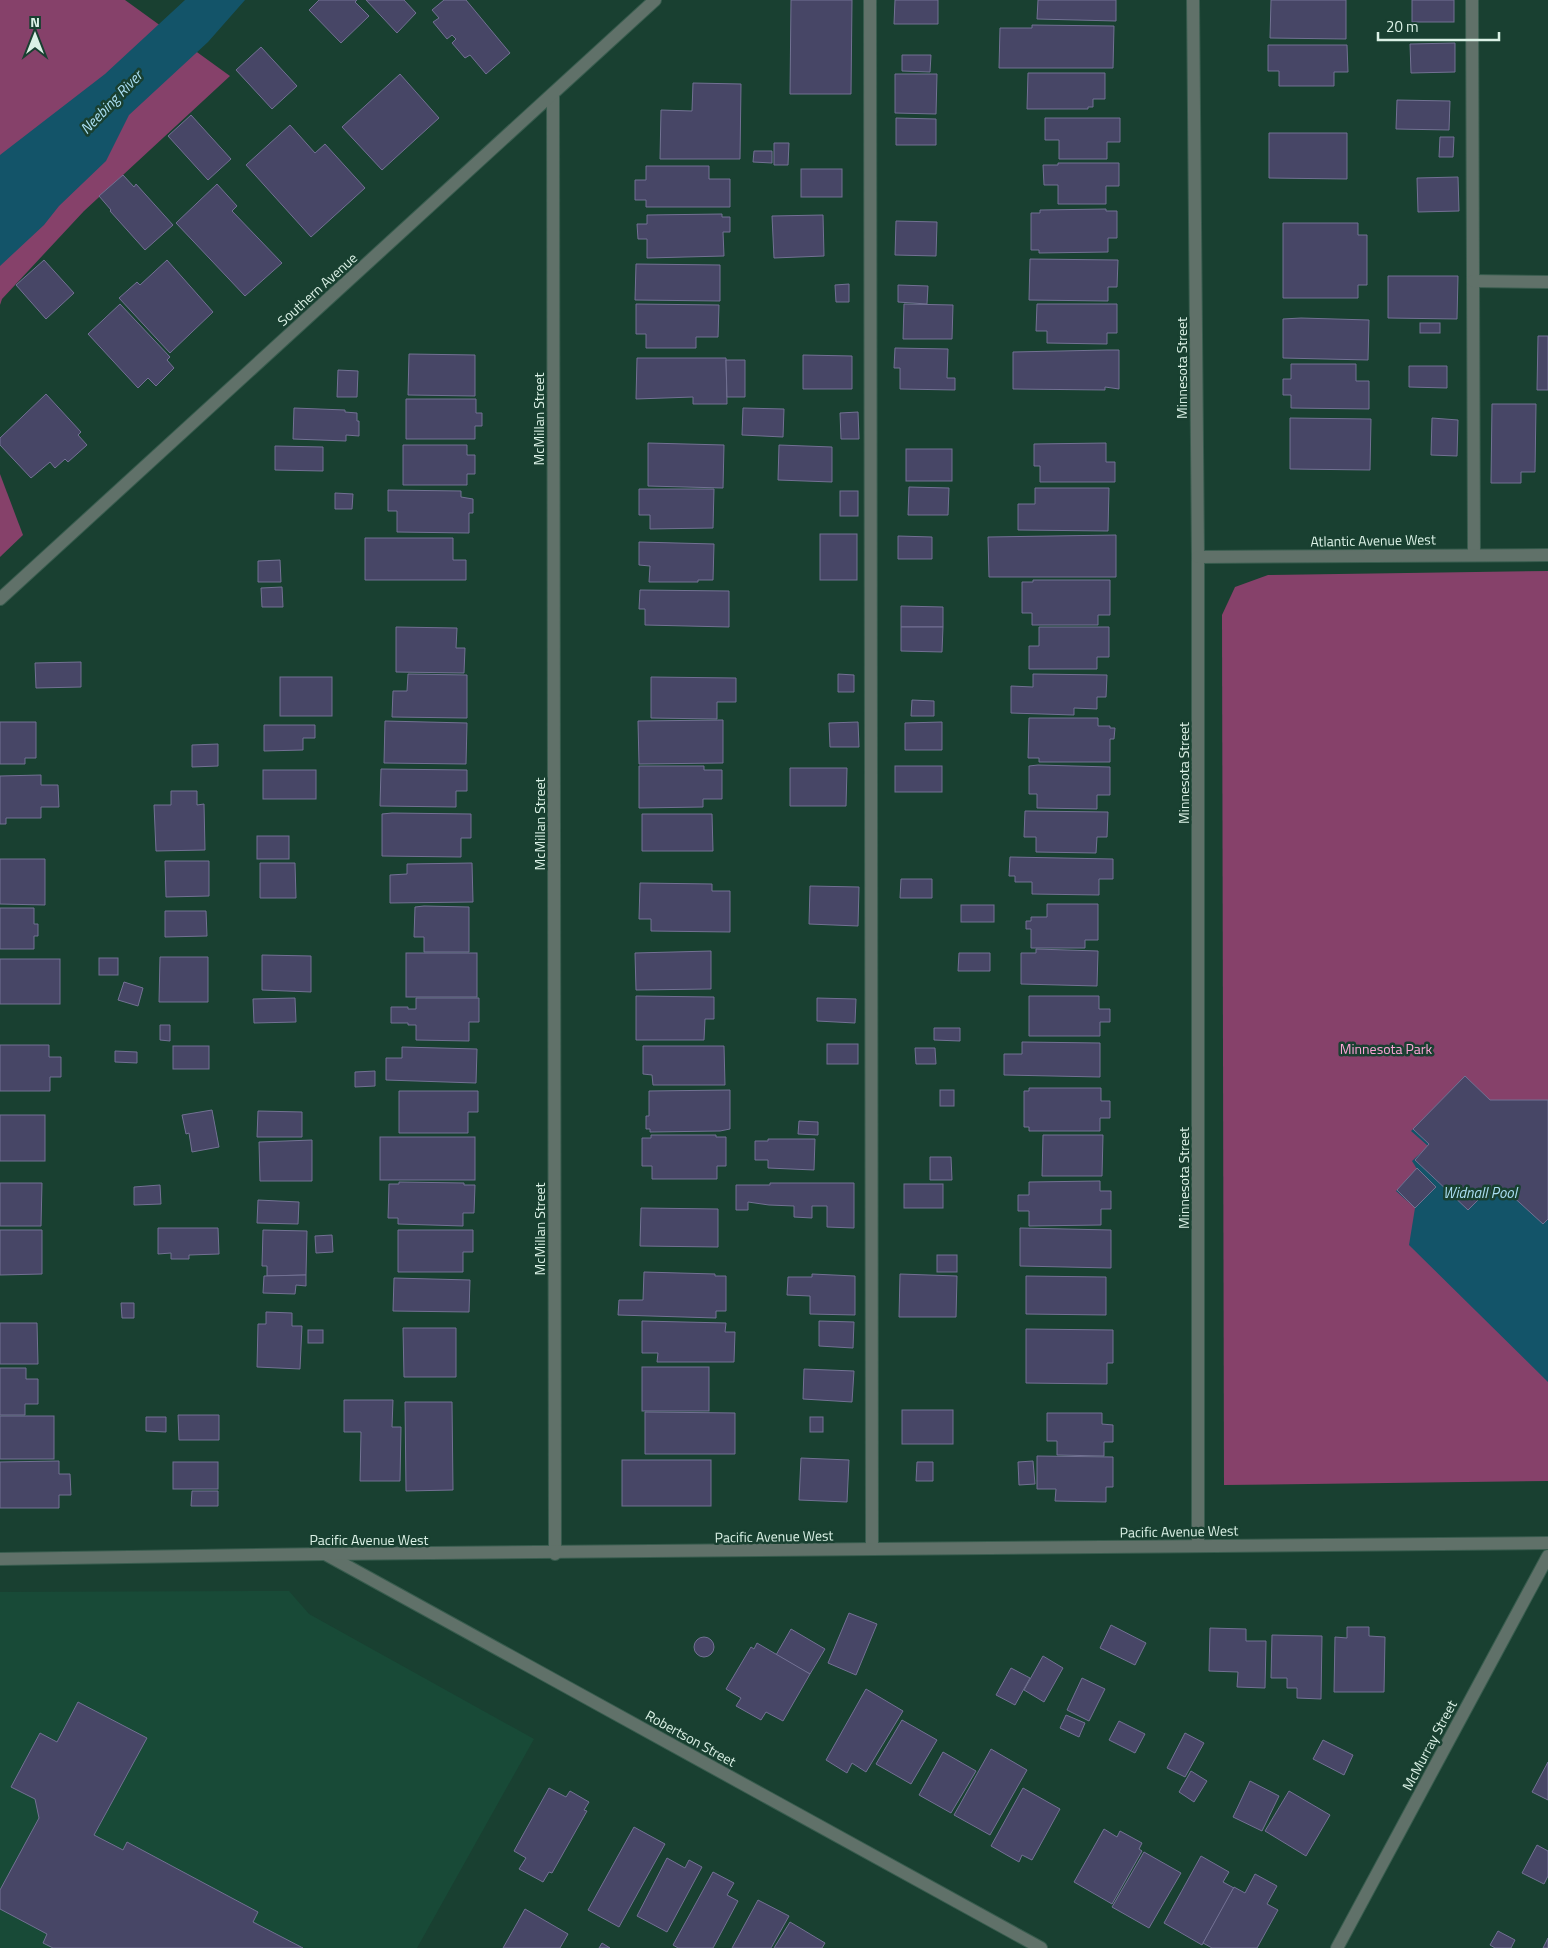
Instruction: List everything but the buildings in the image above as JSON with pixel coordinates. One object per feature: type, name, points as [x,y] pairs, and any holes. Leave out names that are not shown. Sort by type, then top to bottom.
[{"type":"street","name":"Southern Avenue","points":[[0,599],[654,0]]},
{"type":"street","points":[[870,0],[872,1550]]},
{"type":"street","name":"Minnesota Street","points":[[1193,0],[1198,557],[1198,1546]]},
{"type":"street","points":[[1472,0],[1474,554]]},
{"type":"street","name":"McMillan Street","points":[[553,94],[555,1554]]},
{"type":"street","points":[[1472,281],[1548,282]]},
{"type":"street","name":"Atlantic Avenue West","points":[[1198,557],[1548,555]]},
{"type":"street","name":"Pacific Avenue West","points":[[0,1559],[327,1554],[555,1554],[1198,1546],[1548,1544]]},
{"type":"street","name":"Robertson Street","points":[[327,1554],[1041,1948]]},
{"type":"street","name":"McMurray Street","points":[[1337,1948],[1548,1556]]},
{"type":"shaded area","points":[[289,1591],[309,1614],[534,1739],[417,1948],[0,1948],[0,1592]]},
{"type":"green space","points":[[0,0],[125,0],[230,76],[84,211],[2,299],[0,305]]},
{"type":"green space","points":[[0,474],[23,535],[0,557]]},
{"type":"green space","name":"Minnesota Park","points":[[1548,571],[1548,1481],[1224,1485],[1222,615],[1235,587],[1268,575]]},
{"type":"water","name":"Neebing River","points":[[185,0],[245,0],[208,42],[129,115],[106,161],[59,206],[44,225],[0,266],[0,155],[105,74]]},
{"type":"water","name":"Widnall Pool","points":[[1465,1080],[1488,1102],[1548,1103],[1548,1382],[1409,1245],[1415,1208],[1396,1191],[1417,1169],[1412,1161],[1428,1146],[1411,1131]]}]
